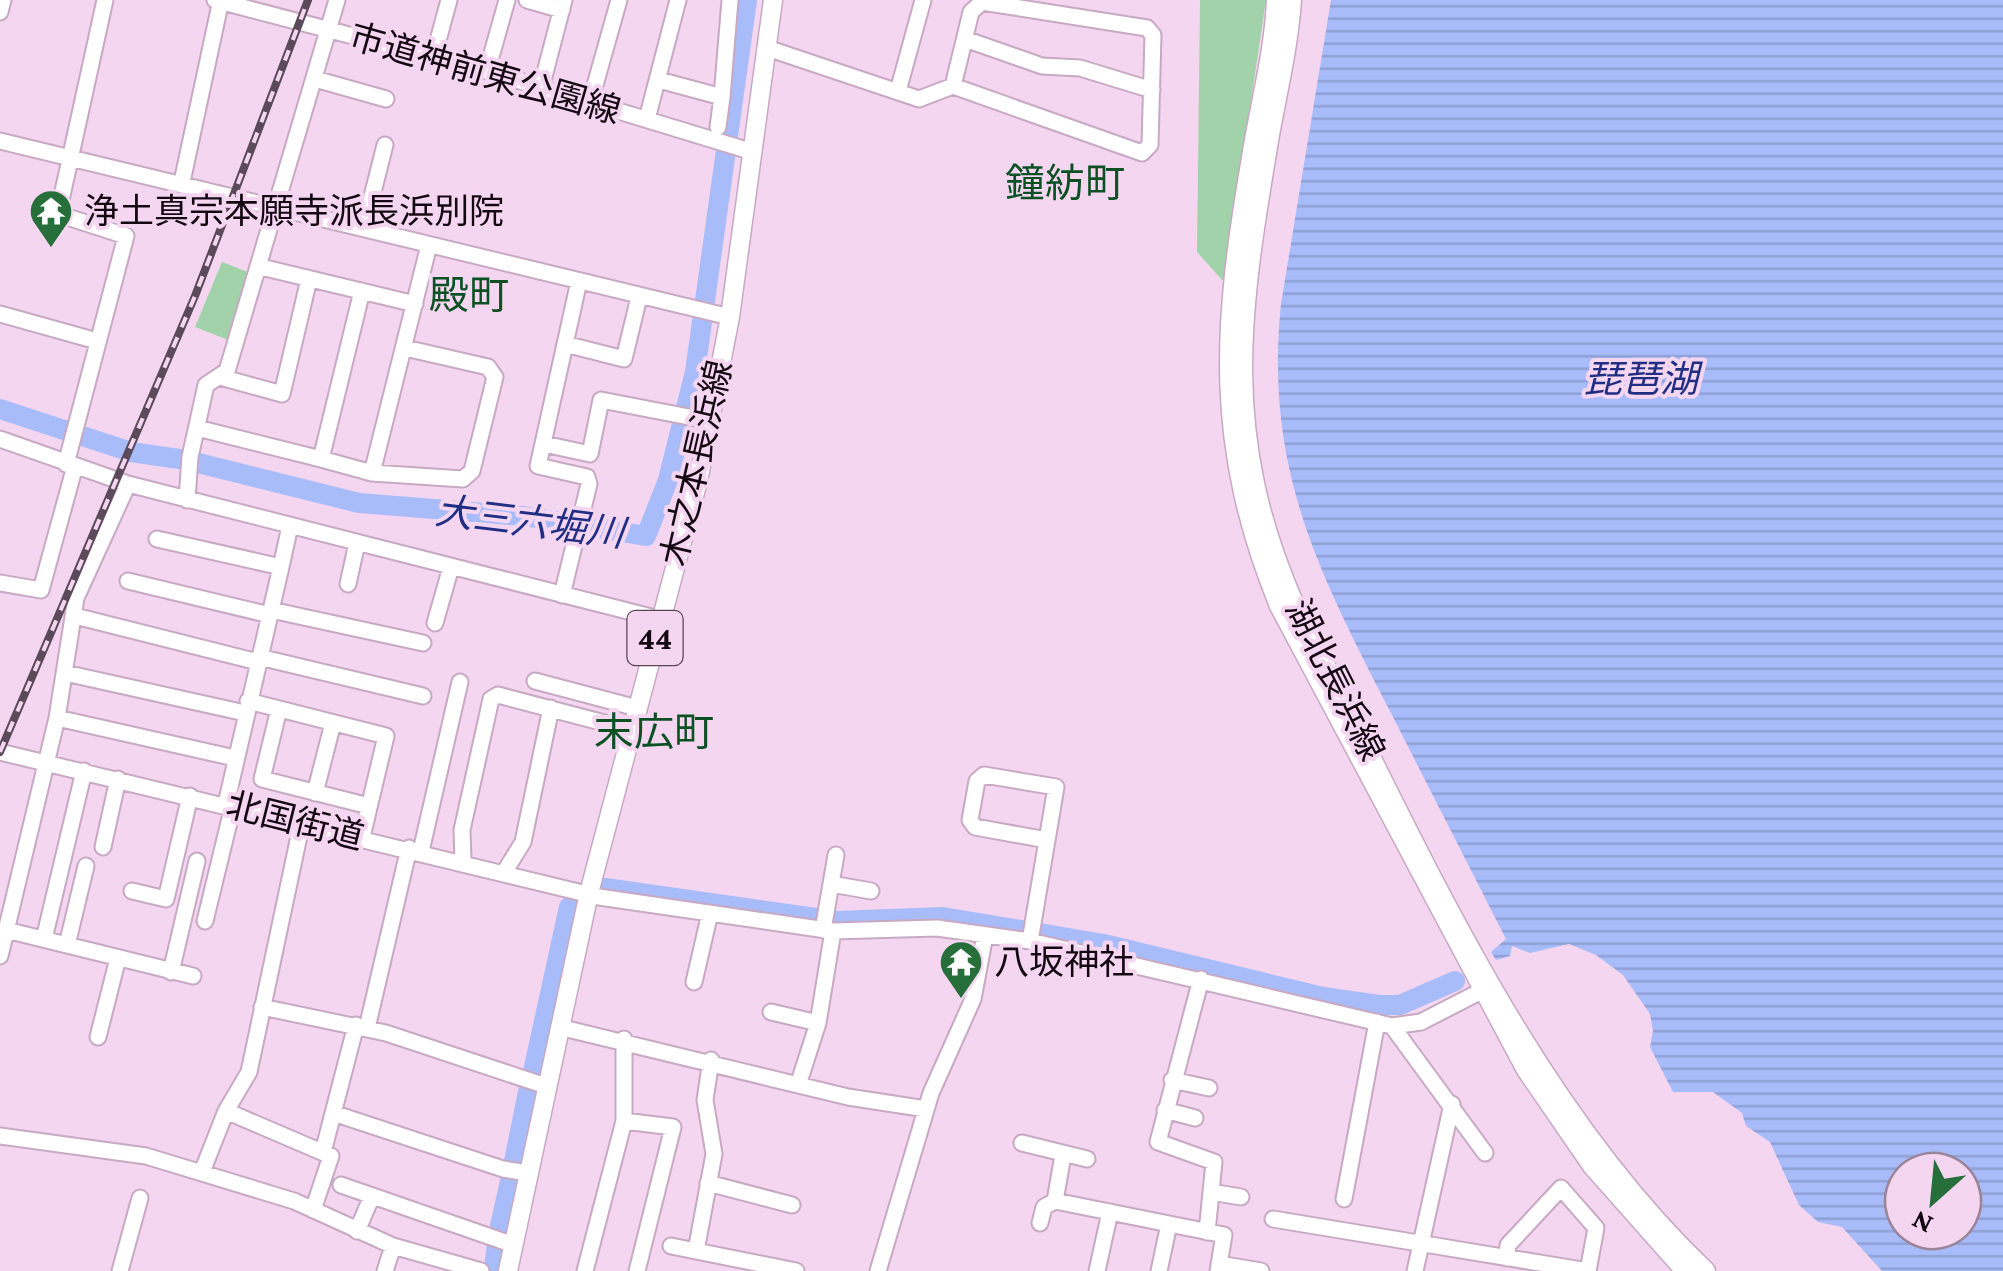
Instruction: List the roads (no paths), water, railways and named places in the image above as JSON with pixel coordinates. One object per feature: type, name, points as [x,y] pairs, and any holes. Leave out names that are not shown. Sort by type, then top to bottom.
[{"type":"main road","name":"木之本長浜線","points":[[508,1271],[589,893],[660,620],[703,419],[714,314],[754,152],[772,0]]},
{"type":"main road","name":"湖北長浜線","points":[[1276,0],[1228,317],[1226,379],[1241,493],[1279,606],[1486,989],[1572,1138],[1620,1200],[1685,1271]]},
{"type":"main road","name":"湖北長浜線","points":[[1292,0],[1241,319],[1244,434],[1269,542],[1295,605],[1486,989],[1586,1134],[1706,1271]]},
{"type":"street","points":[[0,12],[3,0]]},
{"type":"street","points":[[0,583],[41,590],[70,465],[73,434],[126,236],[58,214],[105,0]]},
{"type":"street","points":[[182,182],[219,0]]},
{"type":"street","name":"市道神前東公園線","points":[[219,0],[433,60],[487,71],[647,120],[724,136],[754,152]]},
{"type":"street","points":[[187,500],[206,385],[227,371],[262,268],[276,207],[338,0]]},
{"type":"street","points":[[433,60],[449,0]]},
{"type":"street","points":[[487,71],[507,0]]},
{"type":"street","points":[[527,0],[563,5],[541,88]]},
{"type":"street","points":[[590,103],[620,0]]},
{"type":"street","points":[[647,120],[678,0]]},
{"type":"street","points":[[724,136],[722,97],[730,0]]},
{"type":"street","points":[[898,91],[923,0]]},
{"type":"street","points":[[767,48],[919,98],[953,86],[1142,153],[1150,145],[1153,35],[1147,28],[982,2],[972,12],[953,86]]},
{"type":"street","points":[[965,38],[1042,66],[1080,68],[1152,90]]},
{"type":"street","points":[[315,79],[386,99]]},
{"type":"street","points":[[659,80],[722,97]]},
{"type":"street","points":[[0,141],[182,182],[714,314]]},
{"type":"street","points":[[364,228],[385,145]]},
{"type":"street","points":[[372,473],[429,245]]},
{"type":"street","points":[[262,268],[414,304]]},
{"type":"street","points":[[220,377],[282,394],[309,279]]},
{"type":"street","points":[[562,595],[580,527],[587,477],[538,466],[579,281]]},
{"type":"street","points":[[320,459],[362,292]]},
{"type":"street","points":[[565,344],[624,358],[639,297]]},
{"type":"street","points":[[0,314],[97,341]]},
{"type":"street","points":[[197,428],[372,473],[463,479],[472,471],[494,376],[488,368],[405,348]]},
{"type":"street","points":[[544,444],[590,454],[601,400],[703,419]]},
{"type":"street","points":[[0,439],[128,484],[660,620]]},
{"type":"street","points":[[0,956],[56,718],[76,598],[128,484]]},
{"type":"street","points":[[206,921],[235,758],[290,526]]},
{"type":"street","points":[[157,538],[282,567]]},
{"type":"street","points":[[348,584],[357,543]]},
{"type":"street","points":[[436,623],[451,567]]},
{"type":"street","points":[[128,581],[423,643]]},
{"type":"street","points":[[75,616],[423,696]]},
{"type":"street","points":[[65,673],[247,707],[279,709],[386,736],[362,837]]},
{"type":"street","points":[[535,681],[637,708]]},
{"type":"street","points":[[323,1152],[415,849],[460,682]]},
{"type":"street","points":[[464,861],[462,830],[492,699],[498,695],[631,730]]},
{"type":"street","points":[[505,871],[522,842],[551,708]]},
{"type":"street","points":[[279,709],[262,779],[369,806]]},
{"type":"street","points":[[56,718],[235,758]]},
{"type":"street","points":[[315,792],[333,723]]},
{"type":"street","name":"北国街道","points":[[0,752],[589,893],[710,913],[827,925],[1031,935],[1385,1024]]},
{"type":"street","points":[[44,939],[84,772]]},
{"type":"street","points":[[1031,935],[1056,788],[984,775],[977,782],[970,820],[975,826],[1047,840]]},
{"type":"street","points":[[103,847],[118,779]]},
{"type":"street","points":[[132,891],[166,899],[190,796]]},
{"type":"street","points":[[202,1172],[226,1110],[249,1072],[302,822]]},
{"type":"street","points":[[799,1082],[818,1023],[836,855]]},
{"type":"street","points":[[171,972],[197,861]]},
{"type":"street","points":[[67,945],[86,866]]},
{"type":"street","points":[[832,884],[871,891]]},
{"type":"street","points":[[694,982],[710,913]]},
{"type":"street","points":[[6,930],[193,976]]},
{"type":"street","points":[[878,1271],[926,1109],[973,999],[985,934]]},
{"type":"street","points":[[98,1037],[118,958]]},
{"type":"street","points":[[1201,979],[1172,1080],[1159,1145],[1212,1160],[1207,1232]]},
{"type":"street","points":[[1385,1024],[1421,1022],[1486,989]]},
{"type":"street","points":[[262,1007],[361,1027],[546,1086]]},
{"type":"street","points":[[771,1012],[818,1023]]},
{"type":"street","points":[[1385,1024],[1452,1104],[1485,1154]]},
{"type":"street","points":[[1344,1198],[1385,1024]]},
{"type":"street","points":[[559,1026],[848,1096],[926,1109]]},
{"type":"street","points":[[585,1271],[624,1121],[624,1039]]},
{"type":"street","points":[[696,1250],[714,1154],[704,1100],[711,1060]]},
{"type":"street","points":[[1172,1080],[1209,1088]]},
{"type":"street","points":[[1415,1271],[1452,1104]]},
{"type":"street","points":[[226,1110],[331,1156],[313,1210]]},
{"type":"street","points":[[1165,1110],[1195,1118]]},
{"type":"street","points":[[336,1114],[528,1173]]},
{"type":"street","points":[[624,1121],[673,1127],[637,1271]]},
{"type":"street","points":[[0,1136],[146,1156],[313,1210],[393,1246],[481,1271]]},
{"type":"street","points":[[1022,1143],[1087,1160]]},
{"type":"street","points":[[1054,1201],[1064,1155]]},
{"type":"street","points":[[708,1182],[792,1205]]},
{"type":"street","points":[[341,1185],[514,1245]]},
{"type":"street","points":[[1272,1219],[1421,1242],[1506,1258],[1588,1271],[1596,1228],[1561,1188],[1508,1245],[1506,1258]]},
{"type":"street","points":[[1211,1192],[1241,1197]]},
{"type":"street","points":[[357,1231],[372,1196]]},
{"type":"street","points":[[120,1271],[140,1198]]},
{"type":"street","points":[[1040,1223],[1044,1206],[1054,1201],[1224,1235],[1218,1267],[1261,1271]]},
{"type":"street","points":[[1098,1271],[1110,1212]]},
{"type":"street","points":[[1160,1271],[1169,1224]]},
{"type":"street","points":[[385,1271],[393,1246]]},
{"type":"street","points":[[671,1246],[796,1271]]},
{"type":"water","name":"琵琶湖","points":[[1331,0],[2003,0],[2003,1271],[1882,1271],[1842,1227],[1818,1222],[1799,1205],[1770,1142],[1746,1126],[1742,1113],[1713,1092],[1673,1092],[1650,1047],[1650,1014],[1623,975],[1596,955],[1569,944],[1530,953],[1512,946],[1510,956],[1496,960],[1491,952],[1506,939],[1320,566],[1289,469],[1278,363],[1281,304]]},
{"type":"waterway","name":"大三六堀川","points":[[0,409],[131,452],[186,460],[359,503],[523,516],[646,536],[668,480],[695,372],[747,0]]},
{"type":"waterway","points":[[605,888],[837,921],[943,917],[1104,944],[1323,997],[1379,1005],[1400,1005],[1455,981]]},
{"type":"waterway","points":[[532,1076],[569,907]]},
{"type":"waterway","points":[[513,1166],[529,1087]]},
{"type":"waterway","points":[[498,1235],[511,1177]]},
{"type":"waterway","points":[[494,1270],[497,1244]]},
{"type":"railway","points":[[0,752],[195,296],[308,0]]},
{"type":"place","name":"浄土真宗本願寺派長浜別院","points":[[51,249]]},
{"type":"place","name":"八坂神社","points":[[961,1000]]},
{"type":"district","name":"鐘紡町","points":[[1065,183]]},
{"type":"district","name":"殿町","points":[[469,295]]},
{"type":"district","name":"末広町","points":[[654,732]]}]
